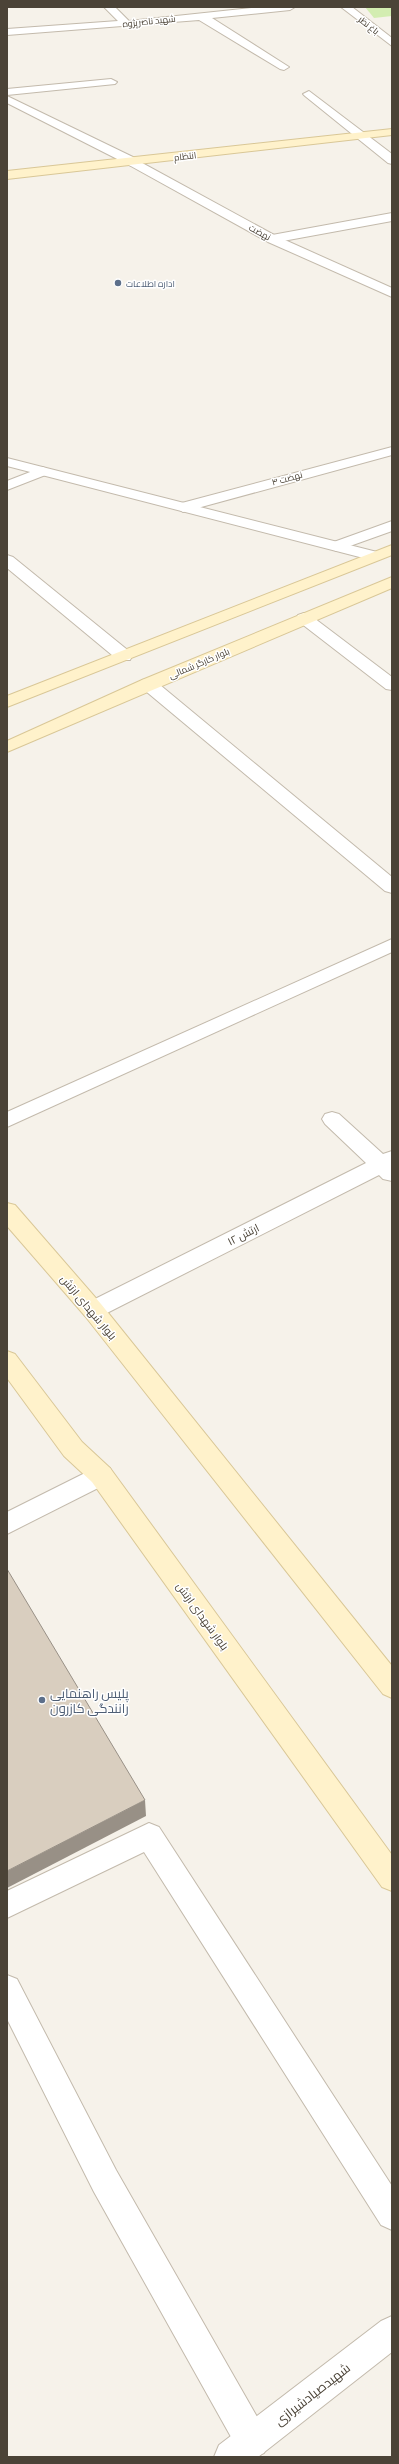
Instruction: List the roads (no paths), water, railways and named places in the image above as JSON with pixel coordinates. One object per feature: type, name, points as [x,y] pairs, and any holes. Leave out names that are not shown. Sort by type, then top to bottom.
[{"type":"main road","name":"انتظام","points":[[7,175],[392,132]]},
{"type":"main road","points":[[7,702],[392,550]]},
{"type":"main road","name":"بلوار کارگر شمالی","points":[[7,747],[148,684],[392,582]]},
{"type":"main road","name":"بلوار شهدای ارتش","points":[[7,1211],[93,1310],[392,1686]]},
{"type":"main road","name":"بلوار شهدای ارتش","points":[[7,1360],[73,1449],[101,1475],[392,1878]]},
{"type":"street","points":[[109,7],[126,24]]},
{"type":"street","name":"شهید ناصرپژوه","points":[[7,32],[126,24],[201,16],[238,10],[290,7]]},
{"type":"street","name":"باغ نظر","points":[[346,7],[392,43]]},
{"type":"street","points":[[201,16],[284,68]]},
{"type":"street","points":[[7,92],[111,82]]},
{"type":"street","points":[[309,94],[363,135],[392,160]]},
{"type":"street","name":"نهضت","points":[[7,99],[133,162],[272,239],[392,293]]},
{"type":"street","points":[[272,239],[392,218]]},
{"type":"street","name":"نهضت ۴","points":[[183,507],[392,451]]},
{"type":"street","points":[[7,462],[375,556]]},
{"type":"street","points":[[7,486],[43,471]]},
{"type":"street","points":[[336,546],[392,526]]},
{"type":"street","points":[[7,560],[124,656]]},
{"type":"street","points":[[304,618],[392,685]]},
{"type":"street","points":[[148,684],[392,887]]},
{"type":"street","points":[[7,1120],[392,945]]},
{"type":"street","points":[[332,1119],[389,1166]]},
{"type":"street","name":"ارتش ۱۲","points":[[93,1310],[389,1166]]},
{"type":"street","points":[[7,1524],[101,1475]]},
{"type":"street","points":[[7,1905],[149,1836],[392,2214]]},
{"type":"street","points":[[7,1989],[242,2449]]},
{"type":"street","name":"شهیدصیادشیرازی","points":[[242,2449],[392,2332]]},
{"type":"place","name":"اداره اطلاعات","points":[[118,283]]},
{"type":"place","name":"پلیس راهنمایی رانندگی کازرون","points":[[42,1700]]}]
